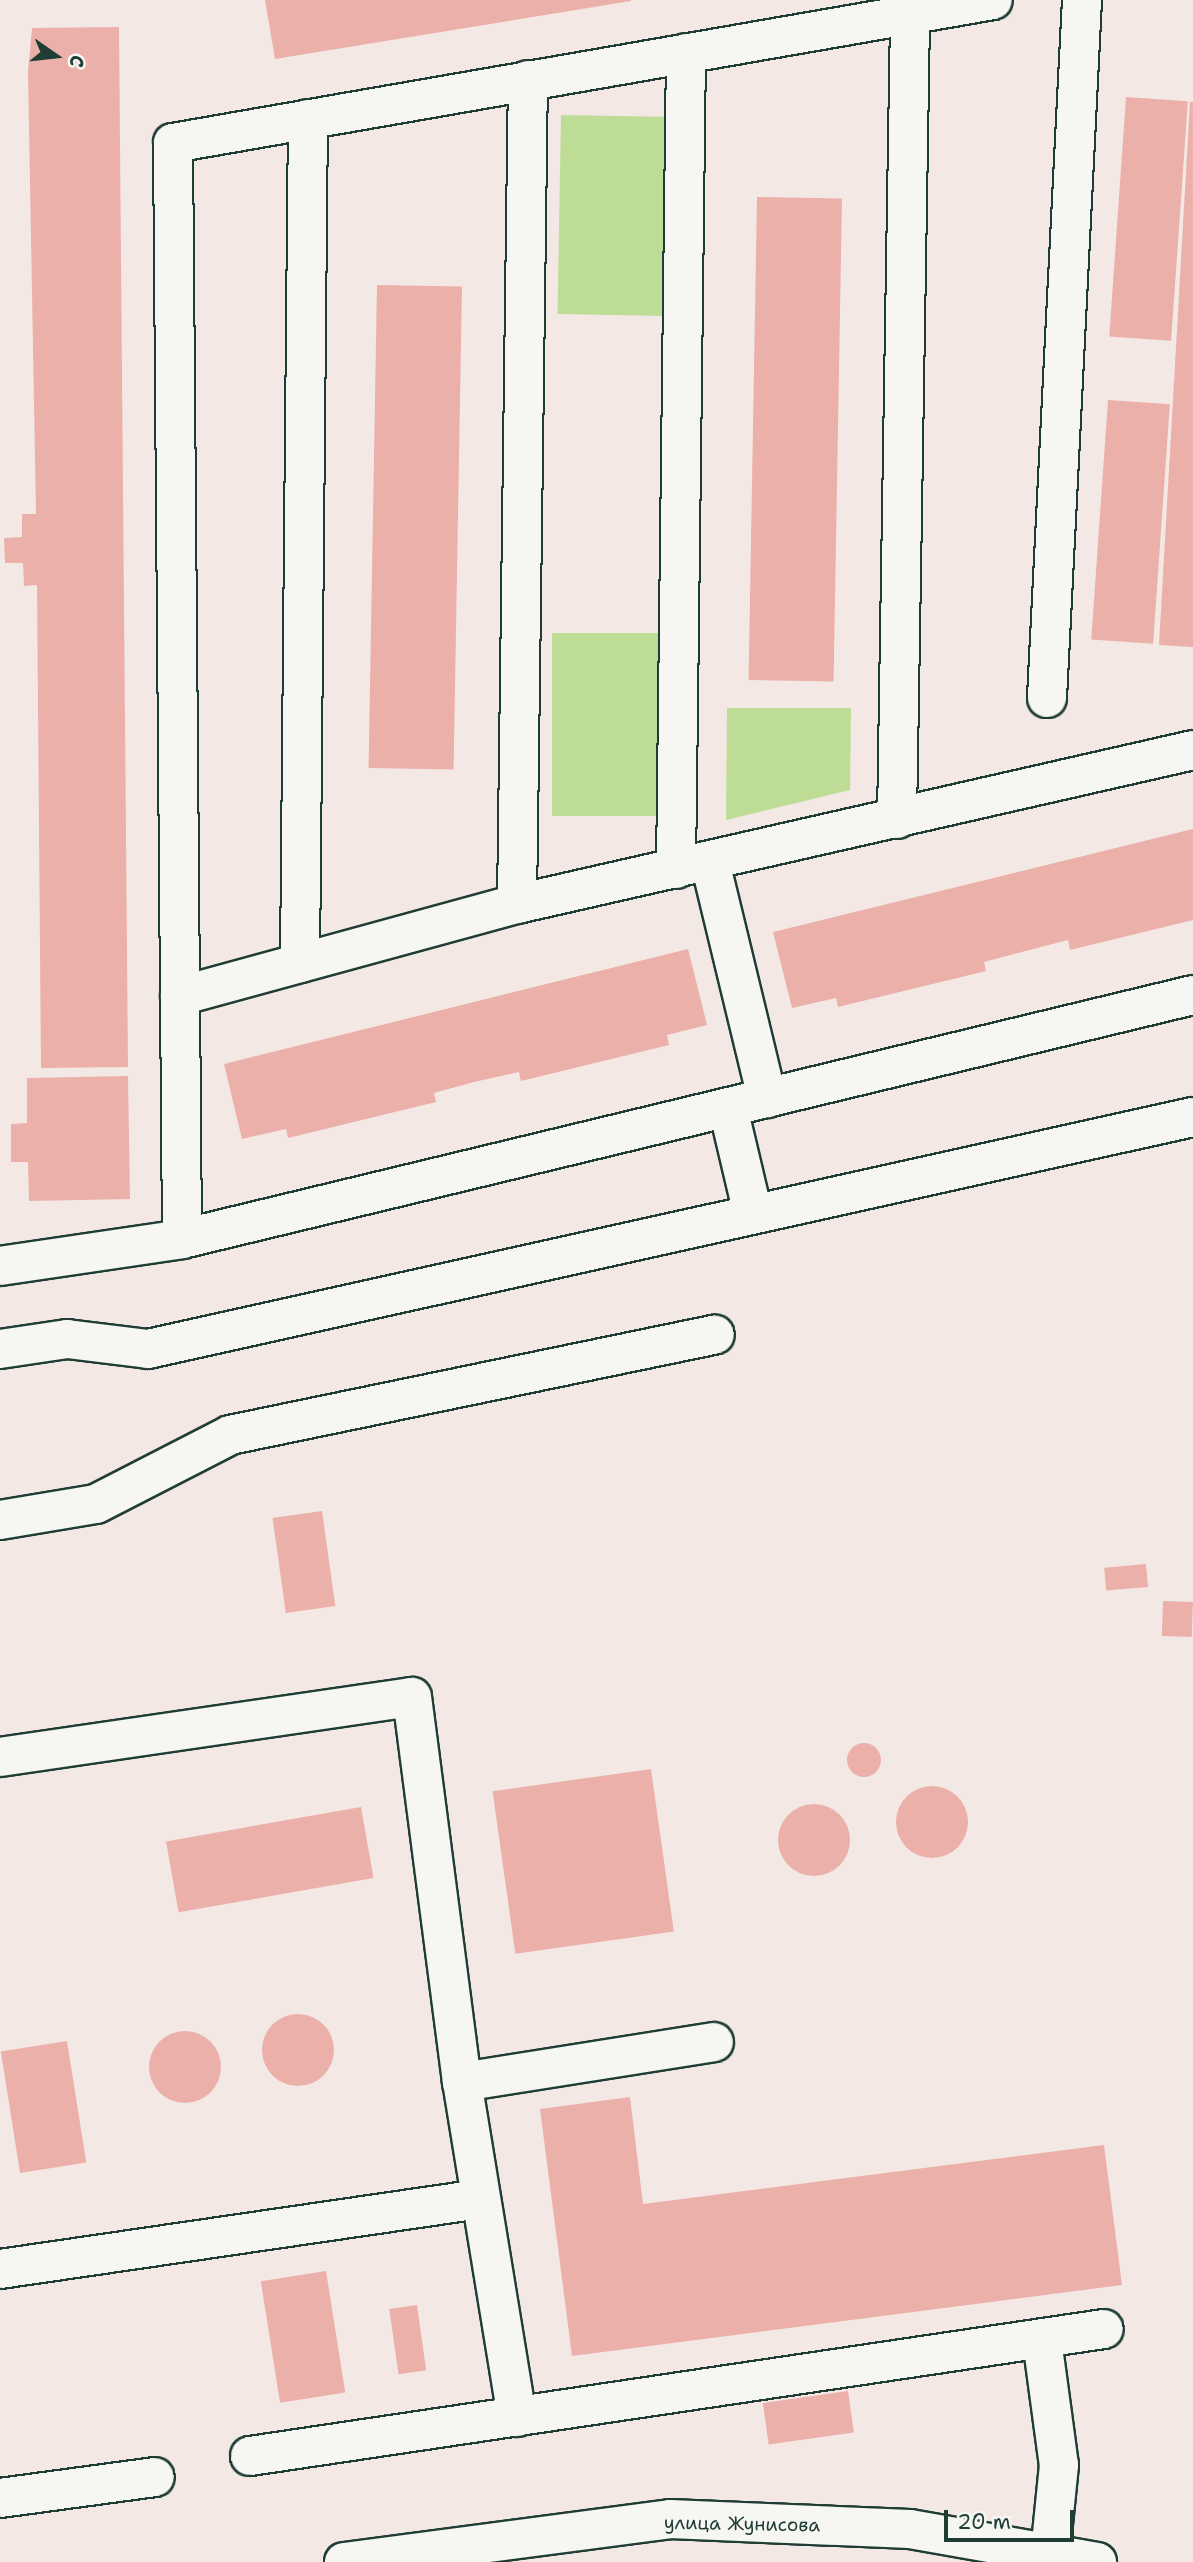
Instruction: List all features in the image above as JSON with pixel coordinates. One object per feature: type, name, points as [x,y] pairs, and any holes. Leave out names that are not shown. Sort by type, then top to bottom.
[{"type":"street","points":[[182,1239],[173,143],[993,0]]},
{"type":"street","points":[[1047,698],[1083,0]]},
{"type":"street","points":[[897,819],[910,15]]},
{"type":"street","points":[[686,53],[693,866],[767,1098]]},
{"type":"street","points":[[517,904],[528,80]]},
{"type":"street","points":[[300,963],[308,118]]},
{"type":"street","points":[[180,996],[517,904],[1193,750]]},
{"type":"street","points":[[0,1266],[182,1239],[1193,995]]},
{"type":"street","points":[[728,1108],[753,1214]]},
{"type":"street","points":[[0,1349],[67,1339],[148,1349],[1193,1117]]},
{"type":"street","points":[[0,1520],[96,1504],[230,1435],[715,1335]]},
{"type":"street","points":[[0,1757],[412,1697],[462,2082],[517,2417]]},
{"type":"street","points":[[462,2082],[714,2042]]},
{"type":"street","points":[[0,2269],[481,2199]]},
{"type":"street","points":[[250,2456],[1104,2329]]},
{"type":"street","points":[[1042,2340],[1059,2465],[1050,2553]]},
{"type":"street","points":[[0,2498],[155,2477]]},
{"type":"street","name":"улица Жунисова","points":[[344,2562],[670,2519],[910,2529],[1097,2562]]},
{"type":"green space","points":[[561,115],[672,117],[669,316],[558,314]]},
{"type":"green space","points":[[552,633],[661,633],[661,816],[552,816]]},
{"type":"green space","points":[[727,708],[851,708],[850,790],[726,820]]},
{"type":"building","points":[[265,0],[631,0],[631,1],[275,59]]},
{"type":"building","points":[[119,27],[128,1067],[41,1068],[37,585],[24,586],[23,563],[5,563],[4,538],[22,537],[22,514],[36,514],[28,71],[32,28]]},
{"type":"building","points":[[1126,97],[1188,101],[1171,341],[1109,336]]},
{"type":"building","points":[[1190,102],[1193,102],[1193,647],[1159,645]]},
{"type":"building","points":[[757,197],[842,198],[834,681],[749,680]]},
{"type":"building","points":[[377,285],[462,286],[454,769],[369,768]]},
{"type":"building","points":[[1108,400],[1170,404],[1153,644],[1091,639]]},
{"type":"building","points":[[1193,829],[1193,920],[1070,950],[1068,940],[984,962],[986,971],[838,1007],[836,998],[792,1008],[773,932]]},
{"type":"building","points":[[688,949],[707,1025],[667,1035],[669,1045],[521,1081],[519,1072],[474,1082],[434,1093],[436,1102],[288,1138],[286,1129],[242,1139],[224,1064]]},
{"type":"building","points":[[128,1076],[130,1199],[29,1201],[28,1162],[11,1162],[11,1124],[27,1123],[27,1078]]},
{"type":"building","points":[[322,1511],[335,1606],[286,1613],[272,1518]]},
{"type":"building","points":[[1146,1564],[1148,1587],[1106,1591],[1104,1568]]},
{"type":"building","points":[[1163,1601],[1193,1602],[1192,1637],[1162,1636]]},
{"type":"building","points":[[864,1743],[876,1748],[881,1760],[876,1772],[864,1777],[852,1772],[847,1760],[852,1748]]},
{"type":"building","points":[[651,1769],[674,1931],[515,1954],[493,1791]]},
{"type":"building","points":[[932,1786],[952,1792],[962,1802],[968,1822],[962,1842],[952,1852],[932,1858],[912,1852],[902,1842],[896,1822],[902,1802],[912,1792]]},
{"type":"building","points":[[814,1804],[834,1810],[844,1820],[850,1840],[844,1860],[834,1870],[814,1876],[794,1870],[784,1860],[778,1840],[784,1820],[794,1810]]},
{"type":"building","points":[[361,1807],[374,1878],[179,1912],[166,1841]]},
{"type":"building","points":[[298,2014],[312,2017],[324,2024],[331,2036],[334,2050],[331,2064],[324,2076],[312,2083],[298,2086],[284,2083],[272,2076],[265,2064],[262,2050],[265,2036],[272,2024],[284,2017]]},
{"type":"building","points":[[185,2031],[205,2037],[215,2047],[221,2067],[215,2087],[205,2097],[185,2103],[165,2097],[155,2087],[149,2067],[155,2047],[165,2037]]},
{"type":"building","points":[[67,2041],[86,2162],[20,2173],[1,2051]]},
{"type":"building","points":[[630,2097],[643,2204],[1104,2145],[1122,2285],[572,2356],[540,2109]]},
{"type":"building","points":[[326,2271],[345,2392],[280,2403],[261,2281]]},
{"type":"building","points":[[417,2305],[426,2370],[398,2374],[389,2309]]},
{"type":"building","points":[[848,2391],[854,2433],[769,2445],[763,2403]]}]
